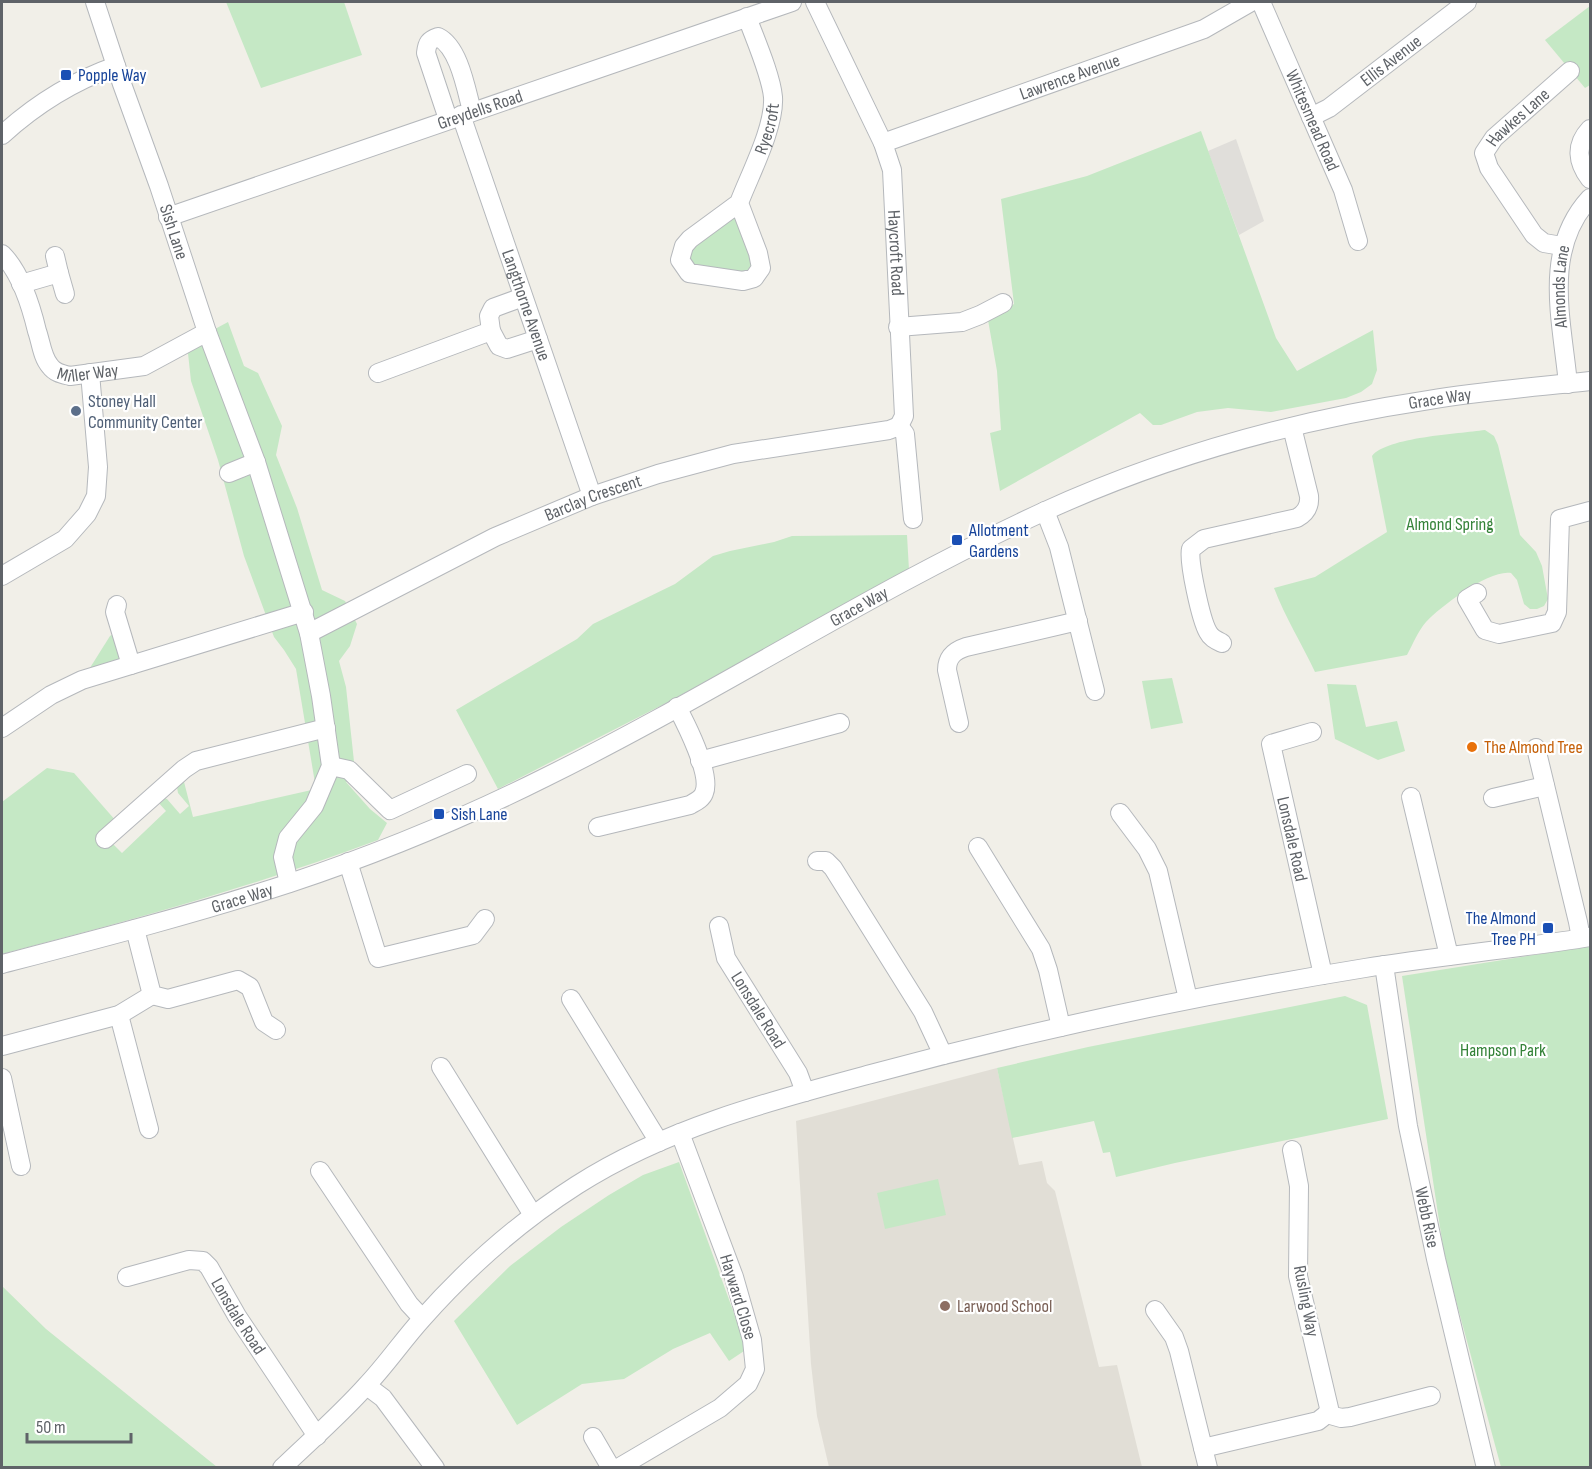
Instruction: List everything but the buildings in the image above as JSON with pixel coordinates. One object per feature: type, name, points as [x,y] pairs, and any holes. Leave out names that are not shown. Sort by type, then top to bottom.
[{"type":"street","name":"Sish Lane","points":[[95,2],[207,332],[256,462],[304,612],[331,766]]},
{"type":"street","name":"Greydells Road","points":[[168,217],[792,2]]},
{"type":"street","name":"Haycroft Road","points":[[815,2],[883,143],[892,170],[904,416],[899,426],[904,434],[913,519]]},
{"type":"street","name":"Lawrence Avenue","points":[[883,143],[1204,29],[1251,2]]},
{"type":"street","name":"Whitesmead Road","points":[[1261,2],[1343,189],[1358,241]]},
{"type":"street","name":"Ellis Avenue","points":[[1311,117],[1329,108],[1467,2]]},
{"type":"street","name":"Ryecroft","points":[[739,203],[769,125],[773,108],[770,81],[747,17]]},
{"type":"street","points":[[2,135],[20,118],[48,98],[84,78],[116,66]]},
{"type":"street","name":"Hawkes Lane","points":[[1562,246],[1544,243],[1534,235],[1489,168],[1484,153],[1494,138],[1570,71]]},
{"type":"street","name":"Langthorne Avenue","points":[[460,115],[592,496]]},
{"type":"street","points":[[1590,129],[1582,142],[1579,158],[1590,179]]},
{"type":"street","name":"Almonds Lane","points":[[1568,384],[1558,279],[1562,246],[1570,226],[1590,198]]},
{"type":"street","points":[[739,203],[758,253],[760,268],[758,273],[754,278],[743,281],[689,273],[680,260],[684,246],[739,203]]},
{"type":"street","name":"Miller Way","points":[[2,255],[12,266],[21,284],[46,361],[51,368],[61,374],[70,376],[144,366],[207,332]]},
{"type":"street","points":[[21,284],[57,264],[65,294]]},
{"type":"street","points":[[523,297],[493,308],[489,315],[491,331],[499,346],[507,349],[538,339]]},
{"type":"street","points":[[898,327],[962,322],[1003,303]]},
{"type":"street","points":[[378,373],[491,331]]},
{"type":"street","points":[[2,576],[65,539],[87,514],[96,495],[98,467],[90,373]]},
{"type":"street","name":"Grace Way","points":[[2,964],[135,929],[289,883],[412,838],[543,778],[938,563],[1045,511],[1170,462],[1219,446],[1292,427],[1426,400],[1590,381]]},
{"type":"street","name":"Barclay Crescent","points":[[309,633],[495,537],[592,496],[658,474],[733,454],[889,430],[899,426]]},
{"type":"street","points":[[1222,643],[1212,637],[1206,627],[1190,561],[1191,549],[1204,539],[1297,518],[1305,511],[1309,496],[1292,427]]},
{"type":"street","points":[[236,476],[256,462]]},
{"type":"street","points":[[1045,511],[1059,547],[1095,691]]},
{"type":"street","points":[[1466,599],[1485,630],[1499,634],[1552,623],[1557,612],[1560,519],[1590,511]]},
{"type":"street","points":[[117,605],[115,612],[131,665]]},
{"type":"street","points":[[2,728],[51,695],[82,680],[304,612]]},
{"type":"street","points":[[959,723],[947,670],[947,663],[955,652],[966,647],[1078,621]]},
{"type":"street","points":[[598,827],[694,803],[702,796],[705,787],[700,761],[694,741],[677,707]]},
{"type":"street","points":[[700,761],[840,723]]},
{"type":"street","points":[[105,839],[169,792],[193,753],[326,728]]},
{"type":"street","name":"Lonsdale Road","points":[[1312,732],[1271,744],[1323,975]]},
{"type":"street","points":[[282,1467],[367,1386],[422,1318],[471,1267],[533,1215],[588,1178],[680,1133],[719,1118],[806,1092],[943,1055],[1188,999],[1384,965],[1586,937],[1578,922],[1536,748]]},
{"type":"street","points":[[289,883],[283,857],[288,838],[314,806],[331,766],[349,770],[390,810],[467,774]]},
{"type":"street","points":[[1493,798],[1545,786]]},
{"type":"street","points":[[1411,797],[1449,956]]},
{"type":"street","points":[[1120,813],[1147,849],[1158,872],[1188,999]]},
{"type":"street","points":[[978,847],[1041,949],[1061,1027]]},
{"type":"street","points":[[817,861],[826,861],[833,868],[923,1012],[943,1055]]},
{"type":"street","points":[[348,862],[378,958],[473,935],[485,919]]},
{"type":"street","name":"Lonsdale Road","points":[[719,926],[726,958],[798,1073],[806,1092]]},
{"type":"street","points":[[135,929],[152,995]]},
{"type":"street","name":"Webb Rise","points":[[1384,965],[1410,1137],[1441,1281],[1486,1467]]},
{"type":"street","points":[[2,1046],[118,1015],[152,995],[168,999],[238,980],[250,987],[264,1022],[276,1030]]},
{"type":"street","points":[[571,999],[659,1142]]},
{"type":"street","points":[[118,1015],[149,1129]]},
{"type":"street","points":[[441,1067],[533,1215]]},
{"type":"street","points":[[2,1078],[21,1166]]},
{"type":"street","name":"Hayward Close","points":[[618,1467],[720,1408],[748,1384],[755,1369],[752,1340],[734,1277],[680,1133]]},
{"type":"street","name":"Rusling Way","points":[[1292,1150],[1299,1185],[1298,1276],[1328,1403],[1327,1414]]},
{"type":"street","points":[[320,1172],[409,1304],[422,1318]]},
{"type":"street","name":"Lonsdale Road","points":[[128,1277],[189,1260],[203,1261],[316,1436]]},
{"type":"street","points":[[1155,1310],[1177,1344],[1208,1467]]},
{"type":"street","points":[[367,1386],[382,1398],[435,1467]]},
{"type":"street","points":[[1203,1448],[1318,1421],[1327,1414],[1341,1418],[1350,1417],[1431,1396]]},
{"type":"street","points":[[593,1437],[611,1467]]},
{"type":"shaded area","points":[[1236,139],[1264,221],[1239,235],[1208,151]]},
{"type":"shaded area","name":"Larwood School","points":[[997,1068],[1019,1165],[1042,1161],[1047,1183],[1055,1191],[1099,1367],[1117,1365],[1142,1467],[829,1467],[817,1416],[811,1364],[796,1121]]},
{"type":"green space","points":[[226,2],[344,2],[362,55],[261,88]]},
{"type":"green space","points":[[1590,6],[1590,85],[1585,88],[1545,40]]},
{"type":"green space","points":[[1201,131],[1276,338],[1297,371],[1373,330],[1377,370],[1372,384],[1361,392],[1346,398],[1271,412],[1228,408],[1197,412],[1161,425],[1153,425],[1140,413],[1000,491],[990,433],[1001,430],[997,371],[988,320],[1014,304],[1001,199],[1087,176]]},
{"type":"green space","points":[[737,217],[755,262],[748,274],[694,269],[686,252],[719,224]]},
{"type":"green space","points":[[228,322],[244,366],[258,373],[282,426],[276,455],[297,508],[322,590],[345,601],[357,624],[350,646],[339,661],[346,687],[356,780],[346,782],[370,809],[387,823],[378,840],[285,873],[192,902],[2,954],[2,802],[47,768],[74,773],[116,821],[111,842],[122,853],[166,811],[157,801],[167,799],[180,814],[189,806],[178,793],[177,787],[183,778],[193,817],[316,789],[296,669],[274,637],[244,556],[218,460],[191,381],[187,344]]},
{"type":"green space","name":"Almond Spring","points":[[1485,430],[1494,436],[1498,445],[1520,535],[1536,552],[1542,566],[1548,599],[1544,606],[1530,609],[1524,604],[1517,580],[1511,573],[1502,573],[1466,590],[1433,615],[1420,629],[1407,655],[1315,672],[1274,588],[1315,577],[1387,532],[1372,456],[1380,450],[1407,440]]},
{"type":"green space","points":[[907,535],[909,570],[672,700],[498,789],[456,710],[577,639],[593,624],[675,584],[713,556],[792,536]]},
{"type":"green space","points":[[116,632],[121,658],[119,661],[88,671],[110,636]]},
{"type":"green space","points":[[1172,678],[1183,723],[1151,729],[1142,681]]},
{"type":"green space","points":[[1327,684],[1356,685],[1366,727],[1397,721],[1405,751],[1378,760],[1335,739]]},
{"type":"green space","name":"Hampson Park","points":[[1590,946],[1590,1467],[1501,1467],[1445,1260],[1402,976]]},
{"type":"green space","points":[[1345,996],[1367,1005],[1388,1119],[1116,1177],[1110,1152],[1103,1153],[1094,1121],[1012,1138],[997,1068],[1088,1047]]},
{"type":"green space","points":[[679,1162],[747,1349],[729,1361],[710,1333],[673,1349],[624,1379],[582,1384],[517,1425],[454,1321],[510,1266],[561,1227],[643,1175]]},
{"type":"green space","points":[[938,1179],[946,1215],[885,1229],[877,1193]]},
{"type":"green space","points":[[2,1286],[46,1329],[217,1467],[2,1467]]},
{"type":"place","name":"Popple Way","points":[[66,75]]},
{"type":"place","name":"Stoney Hall Community Center","points":[[76,411]]},
{"type":"place","name":"Allotment Gardens","points":[[957,540]]},
{"type":"place","name":"The Almond Tree","points":[[1472,747]]},
{"type":"place","name":"Sish Lane","points":[[439,814]]},
{"type":"place","name":"The Almond Tree PH","points":[[1548,928]]},
{"type":"place","name":"Larwood School","points":[[945,1306]]}]
